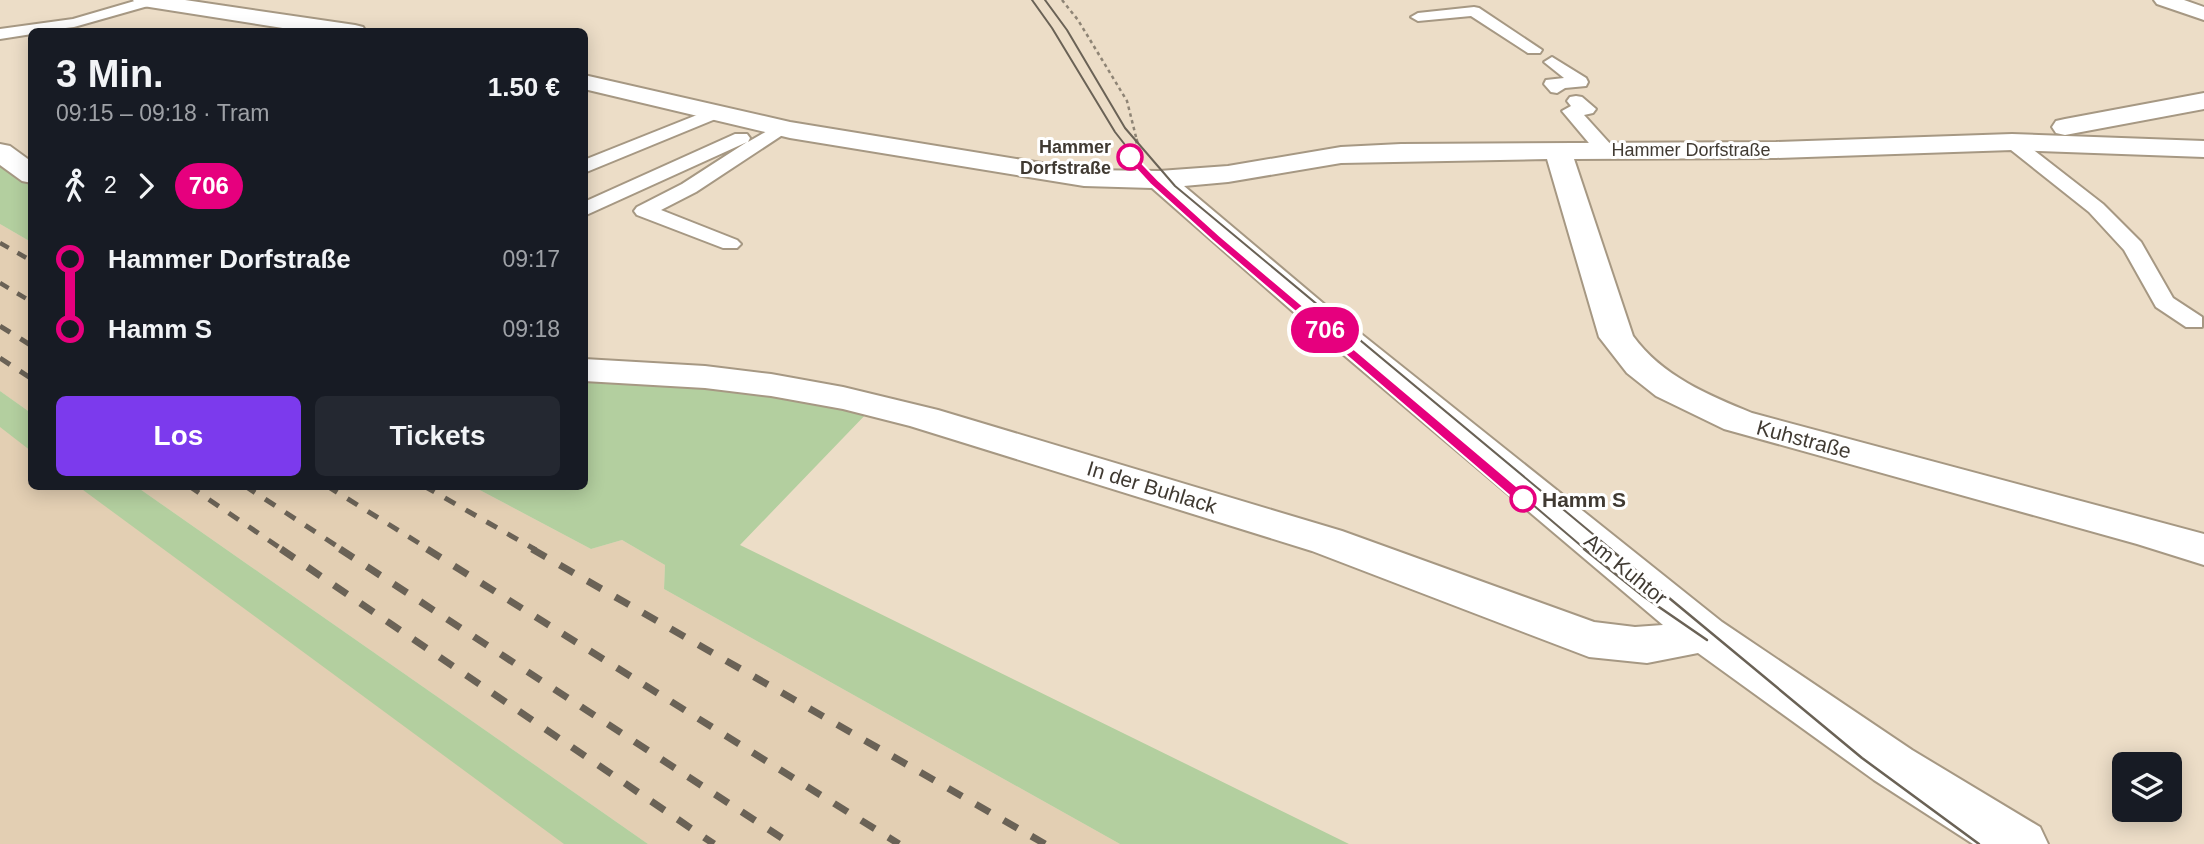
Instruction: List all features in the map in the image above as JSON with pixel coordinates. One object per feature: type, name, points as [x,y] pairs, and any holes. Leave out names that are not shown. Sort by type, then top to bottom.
[{"type":"street","points":[[2164,0],[2204,14]]},
{"type":"street","points":[[147,1],[328,28]]},
{"type":"street","name":"Hammer Dorfstraße","points":[[588,83],[775,127],[1084,178],[1159,180],[1228,174],[1341,155],[1401,152],[1870,149],[2011,142],[2204,149]]},
{"type":"street","points":[[2074,143],[2051,130],[2204,101]]},
{"type":"street","name":"Kuhstraße","points":[[1558,151],[1616,337],[1628,356],[1670,388],[1711,411],[1738,421],[2151,533],[2204,550]]},
{"type":"street","points":[[0,152],[28,172]]},
{"type":"street","name":"Am Kuhtor","points":[[1159,180],[1309,309],[1705,634],[1893,765],[2020,844]]},
{"type":"street","name":"In der Buhlack","points":[[588,370],[771,384],[843,398],[924,418],[1327,541],[1589,639],[1626,647],[1653,646],[1705,634]]},
{"type":"lane","points":[[40,28],[74,23],[147,1]]},
{"type":"lane","points":[[1418,18],[1474,11],[1534,50]]},
{"type":"lane","points":[[0,34],[28,30]]},
{"type":"lane","points":[[1552,62],[1580,82],[1552,84],[1557,88]]},
{"type":"lane","points":[[1576,102],[1587,109],[1571,111],[1606,150]]},
{"type":"lane","points":[[588,165],[712,114]]},
{"type":"lane","points":[[588,207],[775,127]]},
{"type":"lane","points":[[730,244],[644,211],[689,188],[775,127]]},
{"type":"lane","points":[[2011,142],[2096,208],[2133,247],[2164,302],[2194,322]]},
{"type":"path","points":[[1062,0],[1078,20],[1127,101]]},
{"type":"shaded area","points":[[0,224],[28,240],[28,411],[0,391]]},
{"type":"shaded area","points":[[0,410],[28,431],[28,490],[111,490],[604,844],[0,844]]},
{"type":"shaded area","points":[[141,490],[480,490],[591,549],[622,540],[665,565],[664,589],[1120,844],[648,844]]},
{"type":"green space","points":[[10,165],[28,177],[28,240],[0,224],[0,167]]},
{"type":"green space","points":[[588,373],[701,380],[870,410],[740,545],[1349,844],[1120,844],[664,589],[665,565],[622,540],[591,549],[480,490],[588,490]]},
{"type":"green space","points":[[0,391],[28,411],[28,449],[0,427]]},
{"type":"green space","points":[[83,490],[141,490],[648,844],[564,844]]},
{"type":"tram line","points":[[1032,0],[1115,132],[1154,182],[1586,550]]},
{"type":"tram line","points":[[1045,0],[1067,30],[1125,128],[1175,186],[1612,550]]},
{"type":"tram line","name":"706","points":[[1130,157],[1216,238],[1523,499]]},
{"type":"tram line","points":[[1584,549],[1643,596],[1707,640]]},
{"type":"tram line","points":[[1610,549],[1862,758],[1979,844]]},
{"type":"railway","points":[[0,243],[28,259]]},
{"type":"railway","points":[[0,283],[28,300]]},
{"type":"railway","points":[[0,326],[28,344]]},
{"type":"railway","points":[[0,358],[28,376]]},
{"type":"railway","points":[[195,490],[283,550]]},
{"type":"railway","points":[[251,490],[343,550]]},
{"type":"railway","points":[[333,490],[430,550]]},
{"type":"railway","points":[[431,490],[536,550]]},
{"type":"railway","points":[[281,549],[714,844]]},
{"type":"railway","points":[[340,549],[791,844]]},
{"type":"railway","points":[[427,549],[899,844]]},
{"type":"railway","points":[[532,549],[1045,844]]},
{"type":"place","name":"Hammer Dorfstraße","points":[[1130,157]]},
{"type":"place","name":"Hamm S","points":[[1523,499]]}]
